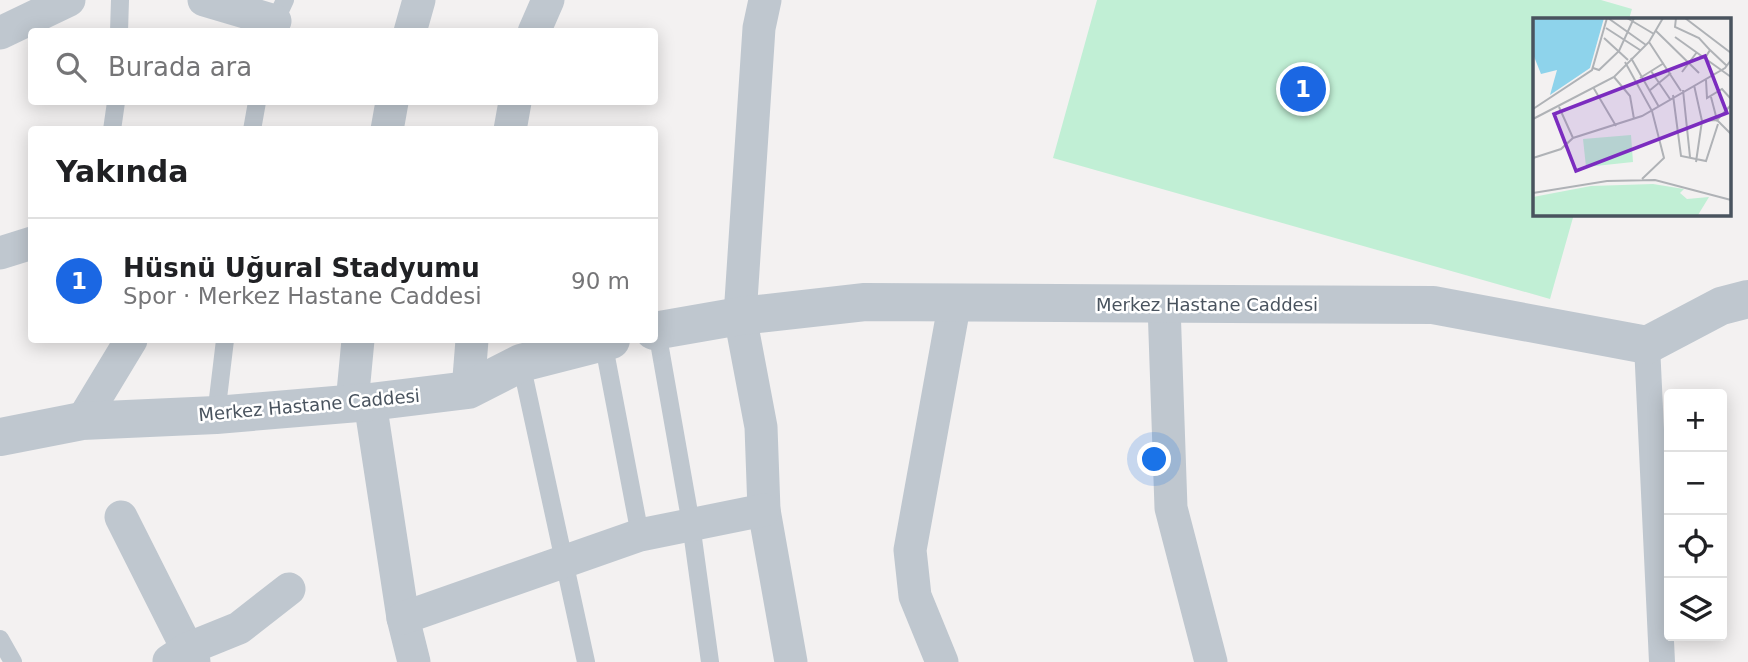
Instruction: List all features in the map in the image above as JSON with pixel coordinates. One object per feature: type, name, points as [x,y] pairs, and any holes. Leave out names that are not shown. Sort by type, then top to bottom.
[{"type":"street","points":[[0,33],[69,0]]},
{"type":"street","points":[[204,0],[277,17]]},
{"type":"street","points":[[411,28],[419,0]]},
{"type":"street","points":[[536,28],[548,0]]},
{"type":"street","points":[[765,0],[759,28],[740,316],[761,427],[764,510],[791,662]]},
{"type":"street","points":[[388,126],[391,105]]},
{"type":"street","points":[[511,126],[514,105]]},
{"type":"street","points":[[0,253],[28,244]]},
{"type":"street","points":[[1662,662],[1647,345],[1721,306],[1748,299]]},
{"type":"street","name":"Merkez Hastane Caddesi","points":[[658,331],[740,316],[864,302],[1433,305],[1647,345]]},
{"type":"street","points":[[942,662],[915,596],[910,551],[955,302]]},
{"type":"street","points":[[1164,305],[1171,508],[1211,662]]},
{"type":"street","points":[[82,421],[129,343]]},
{"type":"street","points":[[358,343],[361,403],[414,662]]},
{"type":"street","points":[[468,390],[472,343]]},
{"type":"street","name":"Merkez Hastane Caddesi","points":[[0,437],[82,421],[216,415],[361,403],[468,390],[521,363],[596,343]]},
{"type":"street","points":[[403,618],[640,535],[764,510]]},
{"type":"street","points":[[121,517],[183,658],[239,628],[289,589]]},
{"type":"lane","points":[[119,28],[120,0]]},
{"type":"lane","points":[[113,126],[116,105]]},
{"type":"lane","points":[[253,126],[256,105]]},
{"type":"lane","points":[[658,342],[691,524],[710,662]]},
{"type":"lane","points":[[216,415],[225,343]]},
{"type":"lane","points":[[608,343],[640,535]]},
{"type":"lane","points":[[521,363],[586,662]]},
{"type":"lane","points":[[1,644],[13,662]]},
{"type":"green space","points":[[1097,0],[1601,0],[1632,9],[1629,18],[1533,18],[1533,215],[1574,215],[1550,299],[1053,158]]},
{"type":"place","name":"Hüsnü Uğural Stadyumu","points":[[1303,89]]}]
